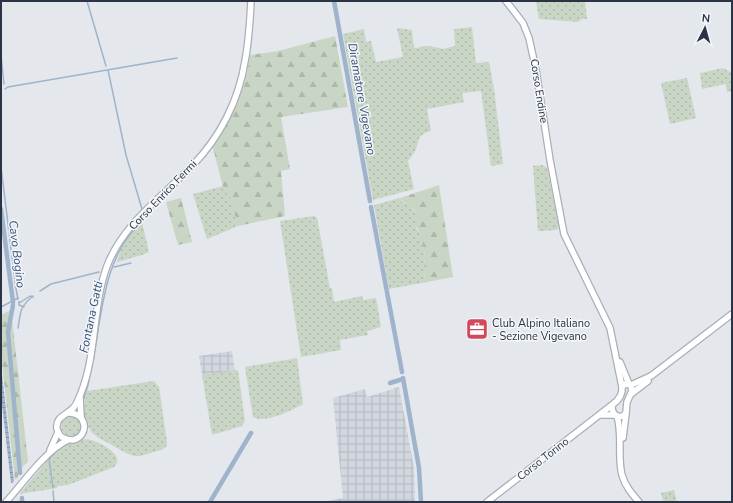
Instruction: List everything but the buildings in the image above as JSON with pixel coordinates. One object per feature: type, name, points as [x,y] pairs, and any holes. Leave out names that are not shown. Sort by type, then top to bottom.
[{"type":"main road","name":"Corso Enrico Fermi","points":[[68,413],[74,407],[81,393],[87,373],[99,293],[108,263],[119,243],[132,226],[193,165],[208,147],[233,104],[245,62],[251,1]]},
{"type":"main road","name":"Corso Endine","points":[[506,1],[523,23],[533,53],[550,160],[564,234],[610,328],[614,345]]},
{"type":"main road","points":[[621,450],[627,402],[631,394],[651,376],[732,314]]},
{"type":"main road","points":[[614,345],[630,385],[631,394]]},
{"type":"main road","points":[[614,345],[614,354],[622,387],[625,384],[630,385],[651,376]]},
{"type":"main road","name":"Corso Torino","points":[[487,502],[600,415],[605,409],[619,400],[622,387]]},
{"type":"main road","name":"Corso Enrico Fermi","points":[[81,393],[81,417]]},
{"type":"main road","points":[[612,405],[621,430],[622,475],[628,488],[639,502]]},
{"type":"main road","points":[[6,502],[58,444],[77,438],[83,432],[84,424],[81,417],[68,413],[59,418],[57,423],[58,432],[49,453]]},
{"type":"main road","points":[[600,415],[623,416],[626,413]]},
{"type":"main road","points":[[58,432],[62,437],[68,440]]},
{"type":"shaded area","points":[[232,351],[235,371],[202,375],[199,356]]},
{"type":"shaded area","points":[[399,387],[414,468],[415,502],[328,502],[343,498],[333,398],[365,389],[367,397]]},
{"type":"green space","points":[[536,1],[585,1],[587,19],[582,19],[578,22],[539,19]]},
{"type":"green space","points":[[472,27],[476,63],[489,62],[494,89],[503,164],[491,166],[481,91],[462,93],[464,102],[427,109],[431,131],[420,137],[414,153],[408,161],[414,189],[373,200],[343,34],[364,29],[366,42],[371,41],[376,62],[403,57],[397,28],[412,30],[414,48],[426,46],[443,49],[455,46],[454,29]]},
{"type":"green space","points":[[335,36],[348,107],[281,117],[290,169],[281,171],[285,216],[238,226],[227,186],[223,187],[213,148],[237,103],[245,80],[250,55],[278,51]]},
{"type":"green space","points":[[723,68],[732,73],[732,91],[727,92],[726,84],[702,89],[700,73]]},
{"type":"green space","points":[[687,78],[696,118],[670,124],[661,83]]},
{"type":"green space","points":[[542,165],[547,168],[559,226],[556,230],[538,231],[533,166]]},
{"type":"green space","points":[[227,185],[238,226],[207,239],[193,194]]},
{"type":"green space","points":[[439,185],[453,277],[427,282],[425,280],[425,256],[421,234],[415,225],[416,213],[400,198]]},
{"type":"green space","points":[[181,198],[192,242],[178,245],[166,202]]},
{"type":"green space","points":[[400,198],[402,202],[409,205],[416,213],[416,228],[421,234],[425,256],[425,280],[427,282],[389,289],[374,205]]},
{"type":"green space","points":[[314,216],[317,218],[334,302],[362,296],[363,300],[376,298],[381,327],[367,331],[368,335],[340,340],[341,350],[301,357],[280,221]]},
{"type":"green space","points":[[142,222],[149,252],[117,262],[126,240]]},
{"type":"green space","points":[[11,310],[28,461],[18,472],[18,478],[15,480],[1,354],[1,315]]},
{"type":"green space","points":[[297,358],[303,404],[293,410],[271,418],[258,419],[253,417],[245,367]]},
{"type":"green space","points":[[238,370],[245,421],[242,426],[212,435],[202,375]]},
{"type":"green space","points":[[154,381],[159,387],[167,442],[166,447],[140,456],[134,456],[99,438],[91,432],[83,408],[87,391]]},
{"type":"green space","points":[[67,416],[75,416],[81,422],[81,430],[75,436],[67,436],[61,430],[61,422]]},
{"type":"green space","points":[[85,439],[96,442],[114,453],[117,458],[117,462],[114,467],[68,485],[19,494],[57,449],[64,445]]},
{"type":"green space","points":[[674,490],[677,502],[661,502],[663,501],[661,493]]},
{"type":"water","points":[[1,365],[14,482],[11,483],[1,396]]},
{"type":"waterway","name":"Fontana Gatti","points":[[87,1],[106,66]]},
{"type":"waterway","name":"Diramatore Vigevano","points":[[334,1],[370,201]]},
{"type":"waterway","points":[[1,55],[4,84]]},
{"type":"waterway","points":[[5,89],[8,87],[177,58]]},
{"type":"waterway","name":"Fontana Gatti","points":[[108,70],[126,155],[142,209]]},
{"type":"waterway","points":[[1,167],[18,299]]},
{"type":"waterway","name":"Diramatore Vigevano","points":[[371,207],[402,372]]},
{"type":"waterway","name":"Cavo Bogino","points":[[1,209],[13,302]]},
{"type":"waterway","name":"Fontana Gatti","points":[[93,361],[107,284],[113,266],[120,249],[144,220]]},
{"type":"waterway","points":[[114,267],[131,263]]},
{"type":"waterway","points":[[40,291],[51,284],[99,272]]},
{"type":"waterway","points":[[19,302],[30,296],[33,297]]},
{"type":"waterway","points":[[18,328],[21,310],[33,296]]},
{"type":"waterway","name":"Cavo Bogino","points":[[1,307],[18,298]]},
{"type":"waterway","points":[[19,302],[19,305],[24,307]]},
{"type":"waterway","name":"Cavo Bogino","points":[[13,305],[8,332],[20,473]]},
{"type":"waterway","name":"Fontana Gatti","points":[[83,401],[92,364]]},
{"type":"waterway","name":"Diramatore Vigevano","points":[[403,378],[419,468],[421,502]]},
{"type":"waterway","points":[[390,383],[403,379]]},
{"type":"waterway","name":"Fontana Gatti","points":[[83,411],[88,427]]},
{"type":"waterway","points":[[210,502],[251,433]]},
{"type":"waterway","name":"Fontana Gatti","points":[[53,454],[49,459],[53,488]]},
{"type":"waterway","name":"Fontana Gatti","points":[[53,491],[54,502]]},
{"type":"place","name":"Club Alpino Italiano - Sezione Vigevano","points":[[477,329]]}]
